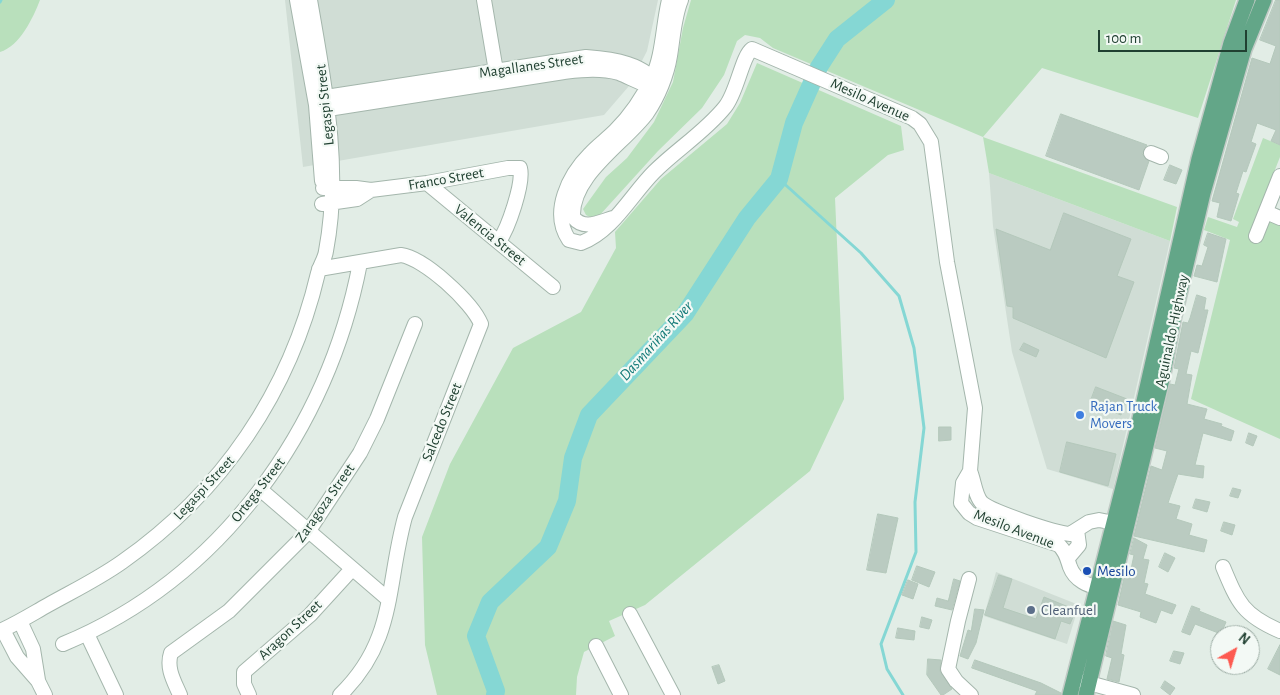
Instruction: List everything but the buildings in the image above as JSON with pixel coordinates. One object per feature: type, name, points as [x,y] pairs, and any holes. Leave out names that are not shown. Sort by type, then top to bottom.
[{"type":"main road","name":"Aguinaldo Highway","points":[[1070,695],[1083,686],[1206,161],[1231,43],[1247,0]]},
{"type":"main road","name":"Aguinaldo Highway","points":[[1206,161],[1244,49],[1264,0]]},
{"type":"street","name":"Legaspi Street","points":[[297,0],[323,104]]},
{"type":"street","name":"Legaspi Street","points":[[1,631],[121,563],[189,508],[210,486],[244,443],[268,404],[302,329],[319,269],[326,253],[327,188],[323,104],[310,0]]},
{"type":"street","points":[[484,0],[497,76]]},
{"type":"street","name":"Mesilo Avenue","points":[[616,217],[587,225],[582,224],[573,217],[575,202],[599,162],[624,140],[648,111],[669,0]]},
{"type":"street","name":"Mesilo Avenue","points":[[681,0],[670,58],[654,83],[627,117],[579,167],[563,197],[562,224],[566,235],[573,243],[581,244],[588,240],[616,217],[654,172],[712,122],[726,106],[736,87],[750,49],[905,115],[920,124],[931,142],[947,262],[976,408],[970,471],[978,497],[990,508],[1043,533],[1059,545],[1068,558],[1074,576],[1084,584],[1104,590]]},
{"type":"street","name":"Magallanes Street","points":[[323,104],[497,76],[602,69],[654,83]]},
{"type":"street","name":"Franco Street","points":[[327,188],[371,190],[427,184],[508,168],[520,168],[521,181],[505,233],[499,240]]},
{"type":"street","points":[[1256,236],[1280,176]]},
{"type":"street","name":"Valencia Street","points":[[427,184],[499,240],[553,287]]},
{"type":"street","name":"Franco Street","points":[[326,203],[357,199],[371,190]]},
{"type":"street","points":[[1266,212],[1280,218]]},
{"type":"street","name":"Salcedo Street","points":[[319,269],[401,255],[409,256],[446,284],[470,306],[481,324],[405,517],[397,544],[385,622],[376,648],[363,670],[340,695]]},
{"type":"street","name":"Ortega Street","points":[[63,644],[87,634],[143,601],[208,549],[261,490],[297,437],[319,394],[345,326],[360,263]]},
{"type":"street","name":"Zaragoza Street","points":[[180,695],[168,662],[172,653],[229,611],[308,532],[360,452],[385,402],[415,324]]},
{"type":"street","points":[[261,490],[389,600]]},
{"type":"street","name":"Mesilo Avenue","points":[[1043,533],[1064,533],[1077,530],[1089,522],[1099,520],[1121,524]]},
{"type":"street","name":"Mesilo Avenue","points":[[1068,558],[1079,545],[1077,530]]},
{"type":"street","points":[[1223,567],[1236,598],[1258,621],[1280,630]]},
{"type":"street","name":"Aragon Street","points":[[248,695],[244,684],[244,672],[310,615],[352,569]]},
{"type":"street","points":[[969,578],[948,669],[956,681],[971,695]]},
{"type":"street","points":[[630,614],[672,695]]},
{"type":"street","points":[[20,621],[33,649],[38,681]]},
{"type":"street","points":[[1,631],[17,657],[38,681],[45,695]]},
{"type":"street","points":[[87,634],[116,695]]},
{"type":"street","points":[[596,646],[621,695]]},
{"type":"street","points":[[1083,686],[1133,695]]},
{"type":"shaded area","points":[[285,0],[658,0],[647,51],[629,86],[604,115],[303,167]]},
{"type":"shaded area","points":[[989,173],[1170,241],[1113,489],[1047,469],[1012,352],[993,226]]},
{"type":"shaded area","name":"Cleanfuel","points":[[996,572],[1079,605],[1067,644],[984,616]]},
{"type":"green space","points":[[0,0],[40,0],[30,23],[20,38],[7,49],[0,52]]},
{"type":"green space","points":[[691,0],[1236,0],[1198,118],[1042,68],[983,137],[773,48],[760,38],[745,35],[737,41],[724,75],[702,108],[658,151],[599,216],[592,218],[586,215],[583,209],[606,177],[627,158],[654,122],[673,82],[683,28]]},
{"type":"green space","points":[[757,63],[901,126],[904,150],[888,155],[835,198],[844,399],[810,471],[645,605],[609,621],[615,636],[584,652],[577,677],[576,695],[437,695],[425,645],[422,537],[450,464],[513,348],[581,312],[616,248],[615,232],[661,179],[727,124],[740,103]]},
{"type":"green space","points":[[983,137],[1177,207],[1170,241],[989,173]]},
{"type":"green space","points":[[1263,138],[1280,145],[1280,157],[1250,233],[1261,238],[1267,224],[1272,221],[1280,225],[1280,439],[1191,399],[1230,240],[1204,230],[1208,217],[1237,227],[1239,222],[1233,219]]},
{"type":"waterway","name":"Dasmariñas River","points":[[495,695],[496,691],[476,636],[490,602],[548,547],[567,501],[573,458],[589,415],[685,314],[747,218],[779,179],[794,123],[819,67],[837,39],[886,0]]},
{"type":"waterway","points":[[779,179],[861,253],[899,296],[914,348],[924,428],[915,502],[916,552],[881,644],[887,669],[903,695]]},
{"type":"place","name":"Rajan Truck Movers","points":[[1080,415]]},
{"type":"place","name":"Mesilo","points":[[1087,571]]},
{"type":"place","name":"Cleanfuel","points":[[1031,610]]}]
